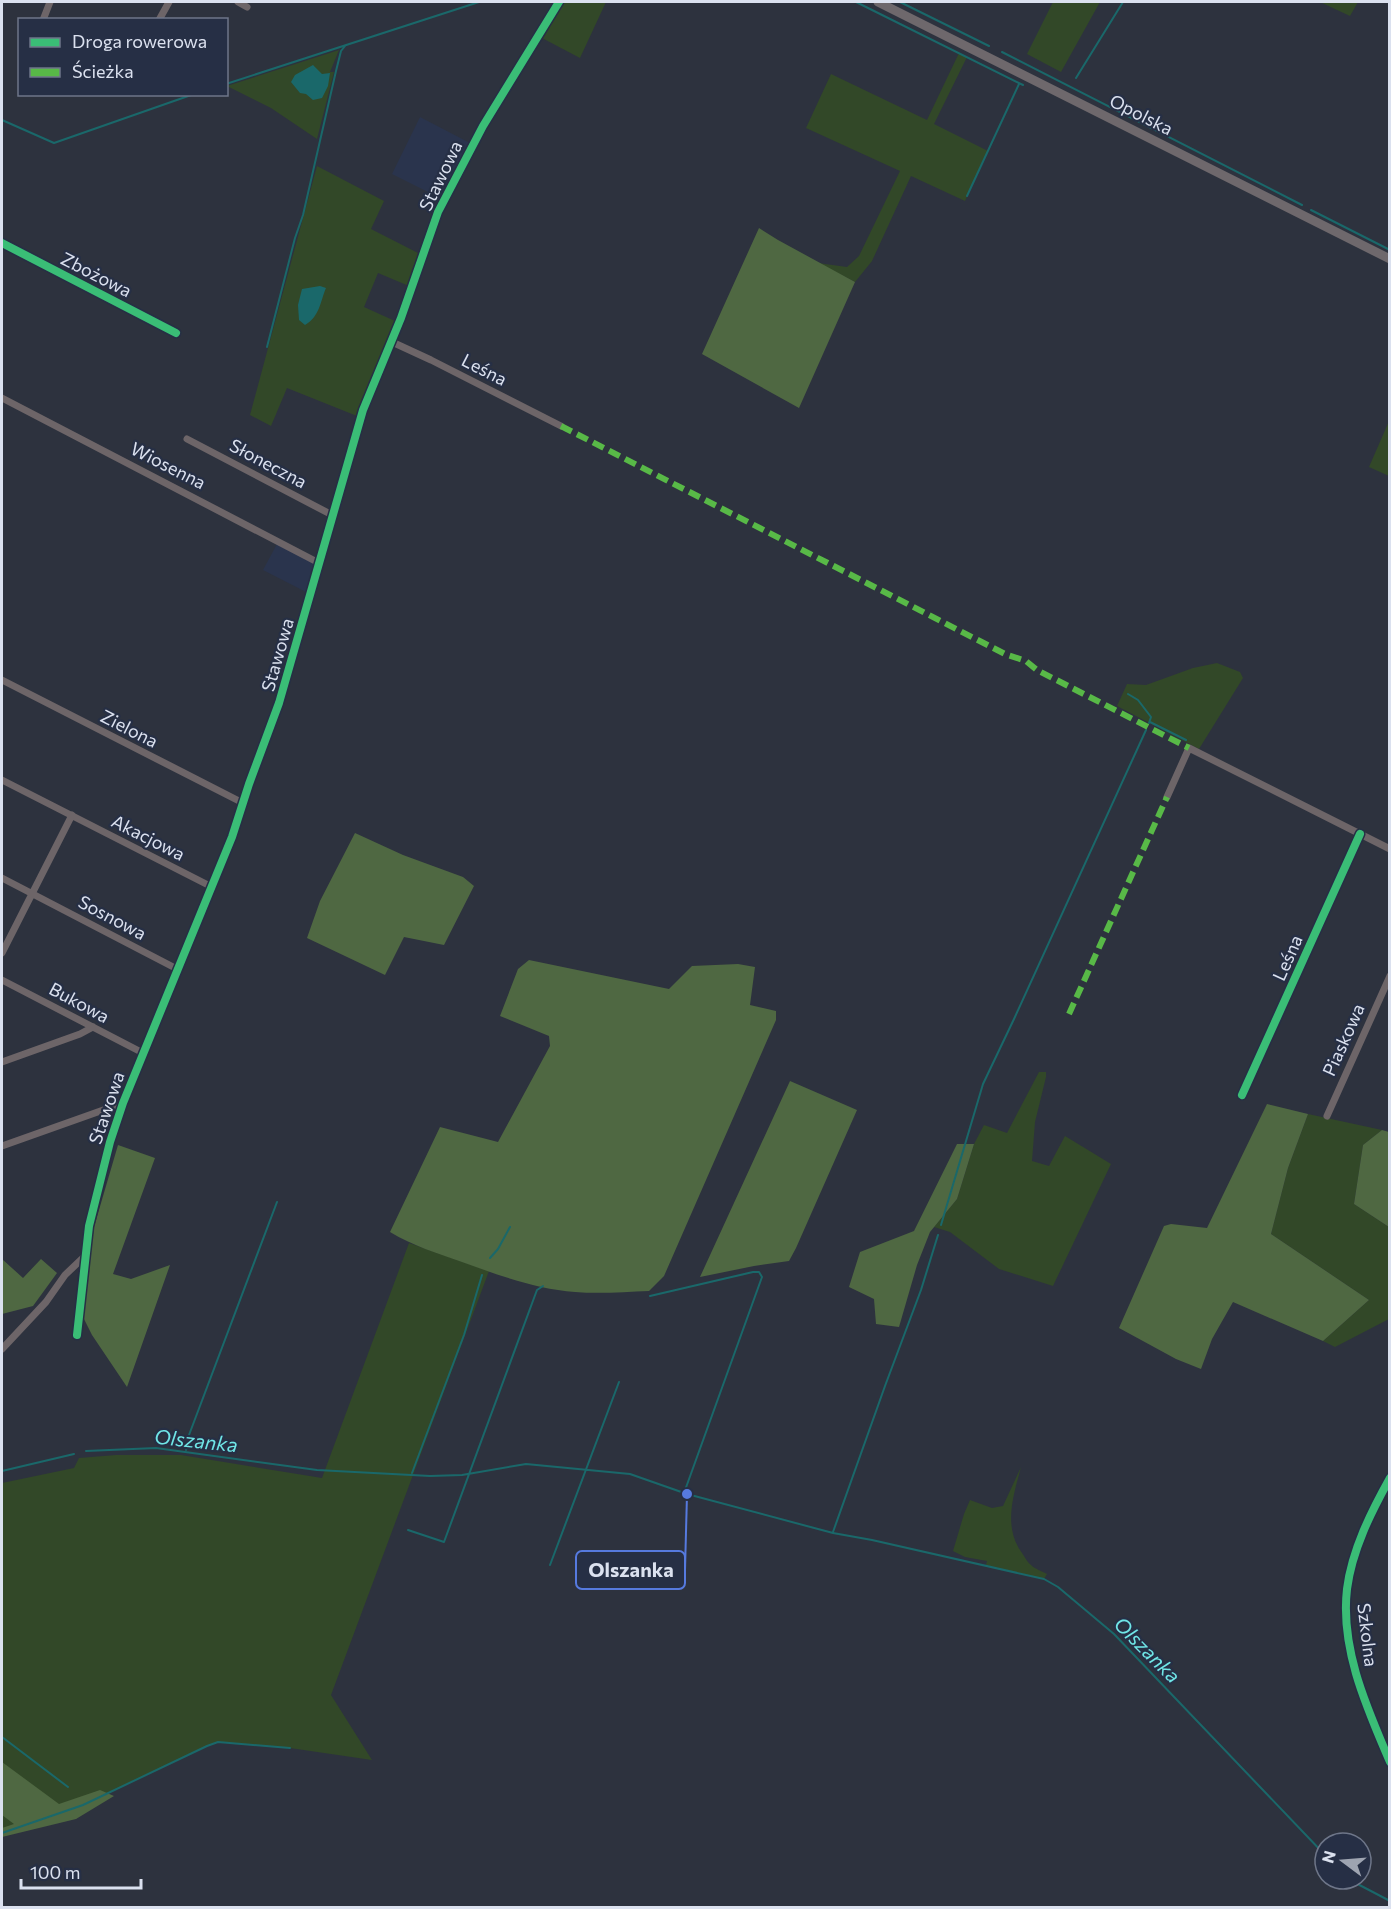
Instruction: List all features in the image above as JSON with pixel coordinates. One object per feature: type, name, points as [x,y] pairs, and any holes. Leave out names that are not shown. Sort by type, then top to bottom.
[{"type":"main road","name":"Opolska","points":[[878,2],[1389,259]]},
{"type":"main road","name":"Szkolna","points":[[1389,1478],[1360,1541],[1347,1590],[1348,1633],[1361,1692],[1389,1762]]},
{"type":"street","points":[[44,18],[50,2]]},
{"type":"street","points":[[160,18],[169,2]]},
{"type":"street","points":[[238,2],[247,7]]},
{"type":"street","name":"Stawowa","points":[[77,1335],[87,1254],[88,1226],[110,1142],[143,1053],[232,837],[279,703],[363,410],[392,342],[438,212],[483,126],[559,2]]},
{"type":"street","name":"Zbożowa","points":[[2,243],[176,333]]},
{"type":"street","name":"Leśna","points":[[392,342],[561,426]]},
{"type":"street","name":"Wiosenna","points":[[2,398],[320,563]]},
{"type":"street","name":"Słoneczna","points":[[187,439],[334,516]]},
{"type":"street","name":"Zielona","points":[[2,680],[243,803]]},
{"type":"street","points":[[1167,797],[1189,748],[1389,849]]},
{"type":"street","name":"Akacjowa","points":[[2,780],[212,887]]},
{"type":"street","points":[[2,953],[72,816]]},
{"type":"street","name":"Leśna","points":[[1242,1095],[1360,834]]},
{"type":"street","name":"Sosnowa","points":[[2,878],[179,970]]},
{"type":"street","name":"Piaskowa","points":[[1327,1116],[1389,976]]},
{"type":"street","name":"Bukowa","points":[[2,980],[143,1053]]},
{"type":"street","points":[[2,1062],[80,1034],[93,1027]]},
{"type":"street","points":[[2,1146],[123,1103]]},
{"type":"street","points":[[2,1346],[46,1302],[65,1275],[87,1254]]},
{"type":"shaded area","points":[[564,2],[606,2],[580,58],[542,38]]},
{"type":"shaded area","points":[[1053,2],[1100,2],[1061,72],[1027,54]]},
{"type":"shaded area","points":[[1320,2],[1358,2],[1350,16]]},
{"type":"shaded area","points":[[339,50],[330,72],[334,72],[317,139],[271,108],[228,86]]},
{"type":"shaded area","points":[[959,53],[967,57],[934,124],[988,151],[965,201],[911,176],[872,261],[855,282],[818,263],[847,267],[859,256],[900,171],[806,128],[831,74],[927,120]]},
{"type":"shaded area","points":[[313,65],[322,74],[330,73],[328,86],[322,98],[313,100],[306,94],[300,93],[291,82],[295,75]]},
{"type":"shaded area","points":[[420,117],[470,143],[440,198],[392,174]]},
{"type":"shaded area","points":[[317,166],[384,201],[371,229],[420,254],[409,286],[378,273],[364,307],[395,321],[357,416],[287,388],[271,426],[250,415]]},
{"type":"shaded area","points":[[759,228],[855,282],[799,408],[702,354]]},
{"type":"shaded area","points":[[320,286],[326,288],[319,308],[314,317],[305,325],[299,320],[298,305],[302,289]]},
{"type":"shaded area","points":[[1389,421],[1389,476],[1369,467]]},
{"type":"shaded area","points":[[277,544],[315,563],[306,592],[263,570]]},
{"type":"shaded area","points":[[1217,663],[1240,672],[1243,678],[1199,749],[1117,706],[1127,684],[1146,685],[1193,668]]},
{"type":"shaded area","points":[[355,833],[403,855],[463,877],[474,886],[444,945],[404,937],[385,975],[307,938],[320,901]]},
{"type":"shaded area","points":[[529,960],[669,989],[692,966],[738,964],[755,967],[750,1005],[776,1011],[776,1020],[664,1276],[649,1291],[584,1293],[532,1285],[434,1252],[390,1232],[440,1127],[498,1142],[550,1046],[549,1036],[500,1016],[518,969]]},
{"type":"shaded area","points":[[1039,1072],[1046,1072],[1046,1077],[1035,1122],[1032,1161],[1049,1166],[1065,1136],[1111,1164],[1053,1286],[999,1269],[950,1232],[934,1227],[957,1199],[974,1144],[984,1125],[1007,1133]]},
{"type":"shaded area","points":[[790,1081],[857,1110],[796,1248],[789,1261],[700,1277]]},
{"type":"shaded area","points":[[1267,1104],[1308,1114],[1288,1168],[1271,1234],[1369,1300],[1323,1341],[1233,1302],[1212,1339],[1201,1369],[1176,1359],[1119,1328],[1164,1226],[1171,1224],[1207,1228]]},
{"type":"shaded area","points":[[1308,1114],[1382,1130],[1363,1145],[1354,1204],[1389,1227],[1389,1319],[1335,1347],[1323,1341],[1369,1300],[1271,1234],[1288,1168]]},
{"type":"shaded area","points":[[1382,1130],[1389,1132],[1389,1227],[1354,1204],[1363,1145]]},
{"type":"shaded area","points":[[957,1144],[974,1144],[957,1199],[930,1232],[917,1265],[899,1327],[876,1324],[874,1299],[849,1287],[860,1252],[914,1231]]},
{"type":"shaded area","points":[[118,1145],[155,1158],[113,1274],[131,1279],[170,1265],[127,1387],[92,1335],[82,1315],[94,1227]]},
{"type":"shaded area","points":[[409,1243],[489,1271],[331,1695],[372,1760],[290,1748],[218,1742],[83,1805],[2,1830],[2,1483],[74,1468],[79,1458],[116,1455],[181,1455],[322,1478]]},
{"type":"shaded area","points":[[2,1259],[23,1278],[41,1259],[57,1273],[33,1306],[2,1314]]},
{"type":"shaded area","points":[[1021,1467],[1011,1512],[1013,1533],[1016,1543],[1028,1562],[1034,1568],[1047,1574],[1044,1579],[986,1565],[987,1561],[965,1557],[953,1551],[970,1500],[992,1508],[1003,1506]]},
{"type":"shaded area","points":[[2,1762],[59,1804],[100,1790],[114,1796],[76,1819],[2,1837],[2,1828],[14,1824],[2,1815]]},
{"type":"waterway","points":[[228,83],[479,2]]},
{"type":"waterway","points":[[856,2],[1023,85]]},
{"type":"waterway","points":[[900,2],[989,46]]},
{"type":"waterway","points":[[1076,78],[1123,2]]},
{"type":"waterway","points":[[267,347],[303,215],[341,51],[345,46]]},
{"type":"waterway","points":[[1002,52],[1302,205]]},
{"type":"waterway","points":[[967,196],[1019,84]]},
{"type":"waterway","points":[[2,120],[54,143],[188,96]]},
{"type":"waterway","points":[[1311,210],[1390,250]]},
{"type":"waterway","points":[[1128,694],[1138,700],[1151,717],[1149,723]]},
{"type":"waterway","points":[[1150,722],[1186,740]]},
{"type":"waterway","points":[[941,1225],[983,1084],[1146,730]]},
{"type":"waterway","points":[[186,1450],[189,1435],[277,1202]]},
{"type":"waterway","points":[[490,1258],[498,1249],[510,1227]]},
{"type":"waterway","points":[[833,1532],[921,1290],[938,1235]]},
{"type":"waterway","points":[[650,1296],[753,1272],[759,1272],[762,1277],[684,1493]]},
{"type":"waterway","points":[[412,1473],[464,1335],[482,1275]]},
{"type":"waterway","points":[[408,1530],[444,1542],[537,1290],[543,1286]]},
{"type":"waterway","name":"Olszanka","points":[[550,1565],[619,1382]]},
{"type":"waterway","name":"Olszanka","points":[[86,1451],[156,1448],[317,1470],[430,1476],[462,1475],[526,1464],[630,1474],[687,1494],[833,1533],[1044,1579],[1058,1587],[1114,1634],[1313,1842]]},
{"type":"waterway","name":"Olszanka","points":[[2,1471],[74,1454]]},
{"type":"waterway","points":[[2,1737],[68,1787]]},
{"type":"waterway","points":[[2,1833],[83,1805],[218,1742],[290,1748]]},
{"type":"waterway","name":"Olszanka","points":[[1371,1891],[1390,1901]]},
{"type":"marked path","points":[[561,426],[1005,654],[1026,661],[1037,670],[1189,748]]},
{"type":"marked path","points":[[1069,1014],[1167,797]]},
{"type":"cycle path","points":[[77,1335],[89,1226],[110,1142],[123,1103],[232,837],[279,703],[363,410],[401,318],[438,212],[483,126],[559,2]]},
{"type":"cycle path","points":[[2,243],[176,333]]},
{"type":"cycle path","points":[[1242,1095],[1360,834]]},
{"type":"cycle path","points":[[1390,1478],[1369,1518],[1353,1560],[1347,1589],[1346,1611],[1351,1656],[1357,1678],[1390,1762]]},
{"type":"place","name":"Olszanka","points":[[687,1494]]}]
